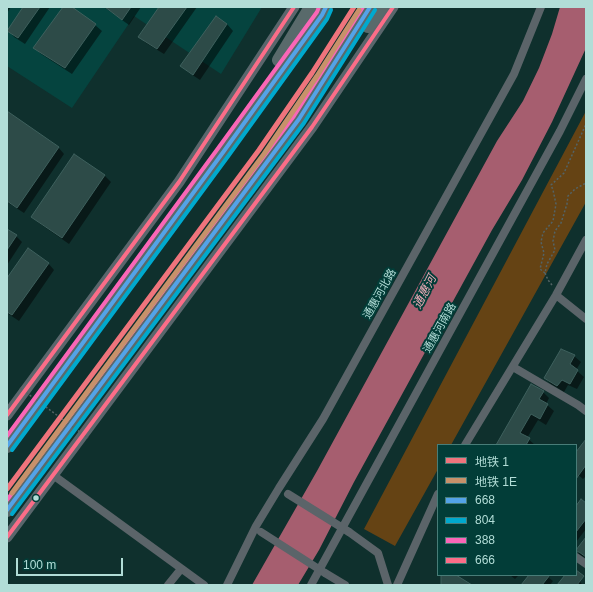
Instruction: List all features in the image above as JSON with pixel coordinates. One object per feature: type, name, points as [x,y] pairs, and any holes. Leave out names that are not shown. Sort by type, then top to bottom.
[{"type":"highway","points":[[224,151],[311,7]]},
{"type":"highway","points":[[7,446],[224,151],[317,22],[326,7]]},
{"type":"highway","points":[[299,119],[370,7]]},
{"type":"highway","points":[[7,510],[355,46],[381,7]]},
{"type":"main road","points":[[7,415],[178,182],[294,7]]},
{"type":"main road","points":[[7,537],[312,127],[393,7]]},
{"type":"street","name":"通惠河北路","points":[[227,585],[259,529],[279,488],[323,419],[514,74],[541,7]]},
{"type":"street","name":"通惠河南路","points":[[312,585],[586,80]]},
{"type":"street","points":[[466,444],[557,292],[586,240]]},
{"type":"street","points":[[557,292],[586,319]]},
{"type":"street","points":[[512,367],[586,411]]},
{"type":"street","points":[[53,475],[204,585]]},
{"type":"street","points":[[279,488],[378,553],[388,585]]},
{"type":"street","points":[[397,585],[437,496]]},
{"type":"street","points":[[259,529],[345,585]]},
{"type":"street","points":[[577,557],[586,564]]},
{"type":"street","points":[[168,585],[181,568]]},
{"type":"path","points":[[557,292],[548,280],[545,273],[540,269],[544,253],[541,242],[543,233],[553,221],[556,204],[551,185],[564,173],[586,124]]},
{"type":"path","points":[[545,273],[547,264],[555,250],[553,241],[555,231],[561,222],[568,196],[575,189],[586,183]]},
{"type":"path","points":[[20,388],[88,438]]},
{"type":"shaded area","points":[[7,7],[262,7],[221,74],[134,16],[72,108],[7,66]]},
{"type":"shaded area","points":[[586,111],[586,202],[452,444],[437,444],[437,471],[395,546],[364,529]]},
{"type":"water","name":"通惠河","points":[[560,7],[586,7],[586,48],[552,122],[522,180],[492,230],[354,482],[319,550],[298,585],[252,585],[317,471],[497,141],[523,101],[539,68],[552,34]]},
{"type":"building","points":[[23,7],[40,7],[18,38],[7,31]]},
{"type":"building","points":[[63,7],[72,7],[96,24],[65,68],[33,48]]},
{"type":"building","points":[[105,7],[131,7],[122,20]]},
{"type":"building","points":[[159,7],[187,7],[157,49],[138,37]]},
{"type":"building","points":[[216,16],[227,24],[193,75],[180,66]]},
{"type":"building","points":[[7,111],[59,147],[17,208],[7,201]]},
{"type":"building","points":[[74,154],[105,175],[62,238],[31,217]]},
{"type":"building","points":[[7,229],[17,235],[7,250]]},
{"type":"building","points":[[28,248],[49,263],[12,315],[7,312],[7,278]]},
{"type":"building","points":[[561,349],[575,355],[570,364],[578,370],[570,384],[562,380],[557,386],[544,378]]},
{"type":"building","points":[[531,384],[544,391],[539,399],[548,404],[540,419],[531,414],[520,433],[530,438],[527,444],[497,444]]},
{"type":"building","points":[[586,439],[586,465],[577,478],[577,451]]},
{"type":"building","points":[[581,499],[586,503],[586,519],[577,531],[577,505]]},
{"type":"building","points":[[586,537],[586,557],[577,552],[577,549]]},
{"type":"building","points":[[577,571],[584,576],[577,585],[557,585],[564,576],[577,576]]},
{"type":"building","points":[[441,576],[458,576],[472,585],[441,585]]},
{"type":"building","points":[[528,576],[549,576],[542,585],[521,585]]},
{"type":"metro line","name":"1","points":[[7,489],[259,150],[312,73],[354,7]]},
{"type":"metro line","name":"1E","points":[[12,493],[264,154],[317,76],[359,10]]},
{"type":"transit line","name":"666","points":[[7,415],[179,182],[294,7]]},
{"type":"transit line","name":"388","points":[[7,436],[219,147],[317,12],[319,7]]},
{"type":"transit line","name":"668","points":[[7,446],[224,151],[322,15],[326,7]]},
{"type":"transit line","name":"388","points":[[7,500],[294,116],[363,7]]},
{"type":"transit line","name":"668","points":[[7,510],[299,119],[370,7]]},
{"type":"transit line","name":"666","points":[[7,537],[312,127],[393,7]]},
{"type":"transit line","name":"804","points":[[12,450],[229,155],[327,19],[331,10]]},
{"type":"transit line","name":"804","points":[[12,514],[304,123],[375,10]]}]
